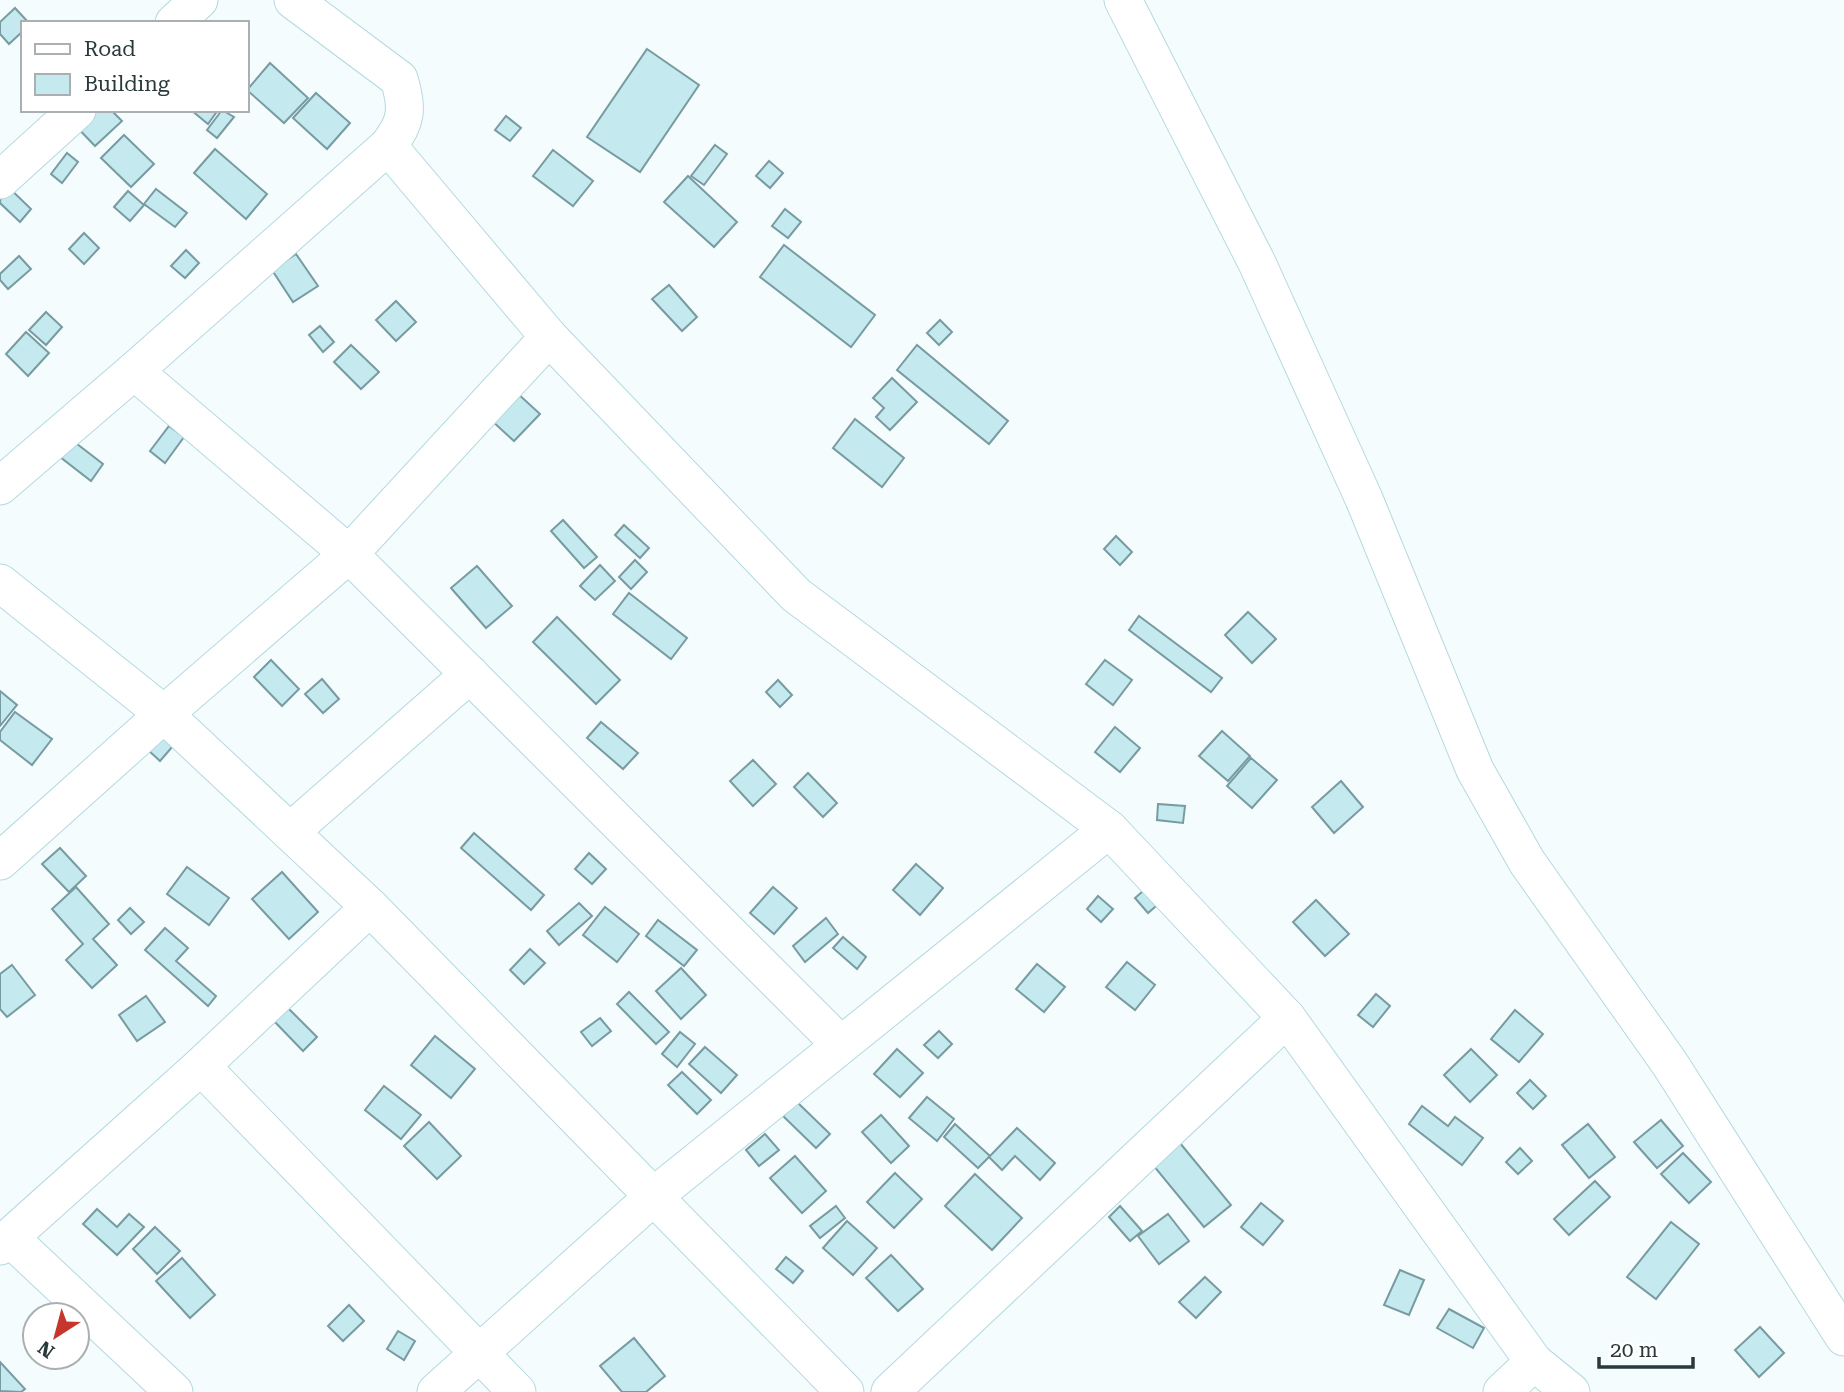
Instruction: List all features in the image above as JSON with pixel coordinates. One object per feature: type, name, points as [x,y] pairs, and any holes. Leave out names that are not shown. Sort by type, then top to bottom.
[{"type":"street","points":[[176,21],[199,0]]},
{"type":"street","points":[[0,486],[388,146],[399,131],[405,117],[405,96],[399,79],[293,0]]},
{"type":"street","points":[[1123,0],[1257,263],[1364,499],[1475,770],[1527,862],[1670,1064],[1844,1337]]},
{"type":"street","points":[[0,180],[75,112]]},
{"type":"street","points":[[388,146],[549,337],[796,596],[1110,829],[1287,1018],[1534,1362],[1571,1392]]},
{"type":"street","points":[[0,861],[349,554],[549,337]]},
{"type":"street","points":[[134,371],[349,554],[841,1045]]},
{"type":"street","points":[[0,583],[164,714],[370,907],[845,1392]]},
{"type":"street","points":[[290,832],[470,674]]},
{"type":"street","points":[[436,1392],[653,1196],[1110,829]]},
{"type":"street","points":[[174,1392],[5,1242],[201,1066],[370,907]]},
{"type":"street","points":[[890,1392],[1287,1018]]},
{"type":"street","points":[[201,1066],[517,1392]]},
{"type":"street","points":[[1502,1392],[1534,1362]]},
{"type":"building","points":[[15,8],[27,21],[21,21],[21,33],[9,44],[0,34],[0,22]]},
{"type":"building","points":[[647,49],[699,85],[640,172],[587,137]]},
{"type":"building","points":[[270,63],[308,98],[284,123],[248,89]]},
{"type":"building","points":[[316,93],[350,123],[327,149],[293,118]]},
{"type":"building","points":[[78,112],[113,112],[122,121],[95,146],[70,120]]},
{"type":"building","points":[[193,112],[217,112],[208,124]]},
{"type":"building","points":[[220,112],[234,117],[217,138],[207,130]]},
{"type":"building","points":[[506,116],[521,128],[510,141],[495,130]]},
{"type":"building","points":[[124,135],[154,164],[131,187],[101,158]]},
{"type":"building","points":[[715,145],[727,154],[704,185],[691,176]]},
{"type":"building","points":[[215,149],[267,194],[246,219],[194,173]]},
{"type":"building","points":[[553,150],[593,181],[573,206],[533,176]]},
{"type":"building","points":[[67,153],[78,162],[62,183],[51,174]]},
{"type":"building","points":[[769,161],[783,173],[770,188],[756,176]]},
{"type":"building","points":[[688,176],[737,222],[714,247],[664,202]]},
{"type":"building","points":[[2,181],[31,209],[20,222],[0,203]]},
{"type":"building","points":[[156,189],[187,213],[175,227],[144,204]]},
{"type":"building","points":[[128,191],[144,205],[130,221],[114,207]]},
{"type":"building","points":[[785,209],[801,222],[788,238],[772,226]]},
{"type":"building","points":[[84,233],[99,248],[84,264],[69,249]]},
{"type":"building","points":[[784,245],[875,315],[851,347],[760,277]]},
{"type":"building","points":[[186,250],[199,263],[185,278],[171,266]]},
{"type":"building","points":[[296,254],[318,286],[293,302],[272,270]]},
{"type":"building","points":[[19,256],[31,269],[8,289],[0,280],[0,274]]},
{"type":"building","points":[[669,285],[697,317],[682,331],[652,299]]},
{"type":"building","points":[[396,301],[416,322],[396,341],[376,320]]},
{"type":"building","points":[[46,312],[62,327],[46,345],[29,330]]},
{"type":"building","points":[[940,320],[952,332],[939,345],[927,333]]},
{"type":"building","points":[[320,326],[334,342],[323,352],[309,335]]},
{"type":"building","points":[[26,332],[49,353],[28,376],[6,354]]},
{"type":"building","points":[[351,345],[379,372],[361,389],[334,362]]},
{"type":"building","points":[[917,345],[1008,421],[989,444],[897,370]]},
{"type":"building","points":[[892,378],[917,402],[890,430],[876,417],[884,408],[873,398]]},
{"type":"building","points":[[516,392],[540,414],[514,441],[491,420]]},
{"type":"building","points":[[855,419],[904,458],[882,487],[833,448]]},
{"type":"building","points":[[169,426],[184,437],[165,463],[150,451]]},
{"type":"building","points":[[68,437],[103,464],[91,481],[55,453]]},
{"type":"building","points":[[563,520],[597,557],[584,568],[551,531]]},
{"type":"building","points":[[624,525],[649,548],[640,558],[615,535]]},
{"type":"building","points":[[1116,536],[1132,552],[1120,565],[1104,549]]},
{"type":"building","points":[[635,560],[647,572],[631,589],[619,577]]},
{"type":"building","points":[[600,565],[615,581],[595,600],[580,586]]},
{"type":"building","points":[[477,566],[512,606],[486,628],[451,588]]},
{"type":"building","points":[[629,593],[687,638],[671,659],[613,614]]},
{"type":"building","points":[[1248,612],[1276,639],[1252,663],[1225,635]]},
{"type":"building","points":[[1139,616],[1222,678],[1211,692],[1129,630]]},
{"type":"building","points":[[557,617],[620,680],[596,704],[533,642]]},
{"type":"building","points":[[271,660],[299,689],[282,706],[254,677]]},
{"type":"building","points":[[1105,660],[1132,680],[1113,705],[1086,684]]},
{"type":"building","points":[[322,679],[339,699],[323,713],[305,694]]},
{"type":"building","points":[[778,680],[792,695],[780,707],[766,692]]},
{"type":"building","points":[[0,691],[17,705],[0,726]]},
{"type":"building","points":[[15,712],[52,739],[32,765],[0,740],[0,732]]},
{"type":"building","points":[[601,722],[638,753],[623,769],[587,738]]},
{"type":"building","points":[[1115,727],[1140,748],[1120,772],[1095,752]]},
{"type":"building","points":[[167,729],[179,739],[160,761],[148,750]]},
{"type":"building","points":[[1222,731],[1250,756],[1228,781],[1199,756]]},
{"type":"building","points":[[1251,758],[1277,780],[1252,808],[1227,786]]},
{"type":"building","points":[[753,760],[776,784],[753,806],[730,781]]},
{"type":"building","points":[[808,773],[837,803],[823,817],[794,787]]},
{"type":"building","points":[[1341,781],[1363,807],[1334,833],[1312,807]]},
{"type":"building","points":[[1158,804],[1185,806],[1183,823],[1157,820]]},
{"type":"building","points":[[474,833],[544,895],[531,910],[461,848]]},
{"type":"building","points":[[60,848],[86,876],[69,892],[42,864]]},
{"type":"building","points":[[589,853],[606,869],[592,884],[575,869]]},
{"type":"building","points":[[916,864],[943,888],[920,915],[893,890]]},
{"type":"building","points":[[187,867],[229,898],[209,925],[167,894]]},
{"type":"building","points":[[282,872],[318,912],[289,939],[252,899]]},
{"type":"building","points":[[1150,885],[1163,900],[1148,913],[1135,898]]},
{"type":"building","points":[[76,887],[109,924],[93,939],[117,965],[92,988],[66,960],[83,944],[52,909]]},
{"type":"building","points":[[773,887],[797,908],[774,934],[750,913]]},
{"type":"building","points":[[1098,896],[1113,909],[1101,922],[1087,909]]},
{"type":"building","points":[[1316,900],[1349,934],[1325,956],[1293,922]]},
{"type":"building","points":[[579,903],[592,916],[559,945],[547,931]]},
{"type":"building","points":[[605,907],[639,934],[617,962],[583,935]]},
{"type":"building","points":[[130,908],[144,922],[131,934],[118,920]]},
{"type":"building","points":[[826,918],[838,934],[805,962],[793,946]]},
{"type":"building","points":[[658,920],[697,950],[684,966],[646,936]]},
{"type":"building","points":[[165,928],[188,948],[176,961],[216,996],[208,1006],[145,950]]},
{"type":"building","points":[[843,937],[866,957],[857,969],[833,948]]},
{"type":"building","points":[[530,949],[545,963],[524,984],[510,970]]},
{"type":"building","points":[[1127,962],[1155,985],[1135,1010],[1106,987]]},
{"type":"building","points":[[1037,964],[1065,987],[1044,1012],[1016,989]]},
{"type":"building","points":[[12,965],[35,995],[7,1017],[0,1009],[0,974]]},
{"type":"building","points":[[681,968],[706,995],[681,1019],[656,991]]},
{"type":"building","points":[[629,992],[669,1032],[656,1044],[617,1004]]},
{"type":"building","points":[[1376,994],[1390,1006],[1373,1027],[1358,1015]]},
{"type":"building","points":[[146,996],[165,1022],[137,1041],[119,1015]]},
{"type":"building","points":[[286,1006],[317,1037],[303,1051],[272,1019]]},
{"type":"building","points":[[1515,1010],[1543,1034],[1519,1062],[1491,1039]]},
{"type":"building","points":[[600,1018],[611,1031],[592,1046],[581,1032]]},
{"type":"building","points":[[939,1031],[952,1044],[938,1058],[924,1045]]},
{"type":"building","points":[[680,1032],[695,1044],[677,1067],[662,1054]]},
{"type":"building","points":[[435,1036],[475,1069],[451,1098],[411,1065]]},
{"type":"building","points":[[705,1047],[737,1075],[721,1093],[689,1064]]},
{"type":"building","points":[[897,1049],[923,1073],[900,1097],[874,1074]]},
{"type":"building","points":[[1471,1049],[1497,1075],[1470,1102],[1444,1075]]},
{"type":"building","points":[[682,1072],[711,1100],[697,1114],[668,1085]]},
{"type":"building","points":[[1530,1080],[1546,1096],[1533,1109],[1517,1093]]},
{"type":"building","points":[[384,1086],[421,1115],[401,1139],[365,1110]]},
{"type":"building","points":[[927,1097],[954,1119],[937,1141],[909,1118]]},
{"type":"building","points":[[797,1102],[830,1134],[816,1148],[783,1116]]},
{"type":"building","points":[[1422,1106],[1448,1126],[1455,1117],[1483,1138],[1462,1165],[1409,1124]]},
{"type":"building","points":[[881,1115],[909,1146],[891,1163],[862,1132]]},
{"type":"building","points":[[1661,1120],[1683,1146],[1657,1168],[1634,1142]]},
{"type":"building","points":[[429,1122],[461,1156],[437,1179],[404,1146]]},
{"type":"building","points":[[955,1124],[990,1156],[978,1168],[944,1137]]},
{"type":"building","points":[[1588,1124],[1615,1157],[1589,1178],[1562,1145]]},
{"type":"building","points":[[1017,1128],[1055,1163],[1040,1180],[1015,1156],[1002,1170],[989,1157]]},
{"type":"building","points":[[765,1134],[779,1150],[759,1166],[746,1150]]},
{"type":"building","points":[[1175,1137],[1231,1205],[1204,1227],[1148,1159]]},
{"type":"building","points":[[1520,1148],[1532,1161],[1518,1174],[1506,1162]]},
{"type":"building","points":[[1683,1153],[1711,1182],[1689,1203],[1661,1174]]},
{"type":"building","points":[[795,1156],[826,1191],[802,1213],[770,1178]]},
{"type":"building","points":[[895,1173],[922,1199],[894,1228],[867,1202]]},
{"type":"building","points":[[975,1174],[1022,1218],[992,1250],[945,1206]]},
{"type":"building","points":[[1595,1181],[1610,1197],[1569,1235],[1554,1219]]},
{"type":"building","points":[[1261,1203],[1283,1221],[1263,1245],[1241,1227]]},
{"type":"building","points":[[836,1206],[845,1218],[820,1238],[810,1226]]},
{"type":"building","points":[[1120,1206],[1142,1231],[1130,1241],[1109,1217]]},
{"type":"building","points":[[97,1209],[117,1227],[129,1214],[144,1227],[117,1255],[83,1224]]},
{"type":"building","points":[[1168,1214],[1189,1241],[1159,1264],[1138,1236]]},
{"type":"building","points":[[847,1221],[877,1248],[853,1275],[823,1248]]},
{"type":"building","points":[[1671,1222],[1699,1244],[1656,1299],[1627,1277]]},
{"type":"building","points":[[155,1227],[180,1251],[157,1274],[133,1249]]},
{"type":"building","points":[[891,1255],[923,1289],[898,1311],[866,1278]]},
{"type":"building","points":[[786,1257],[803,1271],[793,1283],[776,1269]]},
{"type":"building","points":[[182,1258],[215,1295],[190,1318],[156,1281]]},
{"type":"building","points":[[1400,1270],[1424,1280],[1409,1315],[1384,1305]]},
{"type":"building","points":[[1205,1277],[1221,1292],[1196,1318],[1179,1302]]},
{"type":"building","points":[[349,1305],[364,1321],[343,1341],[328,1326]]},
{"type":"building","points":[[1449,1309],[1484,1328],[1473,1348],[1437,1328]]},
{"type":"building","points":[[1760,1327],[1784,1353],[1759,1377],[1735,1350]]},
{"type":"building","points":[[398,1331],[415,1341],[404,1360],[387,1349]]},
{"type":"building","points":[[634,1338],[665,1376],[646,1392],[622,1392],[600,1366]]},
{"type":"building","points":[[0,1362],[25,1389],[21,1392],[0,1391]]}]
